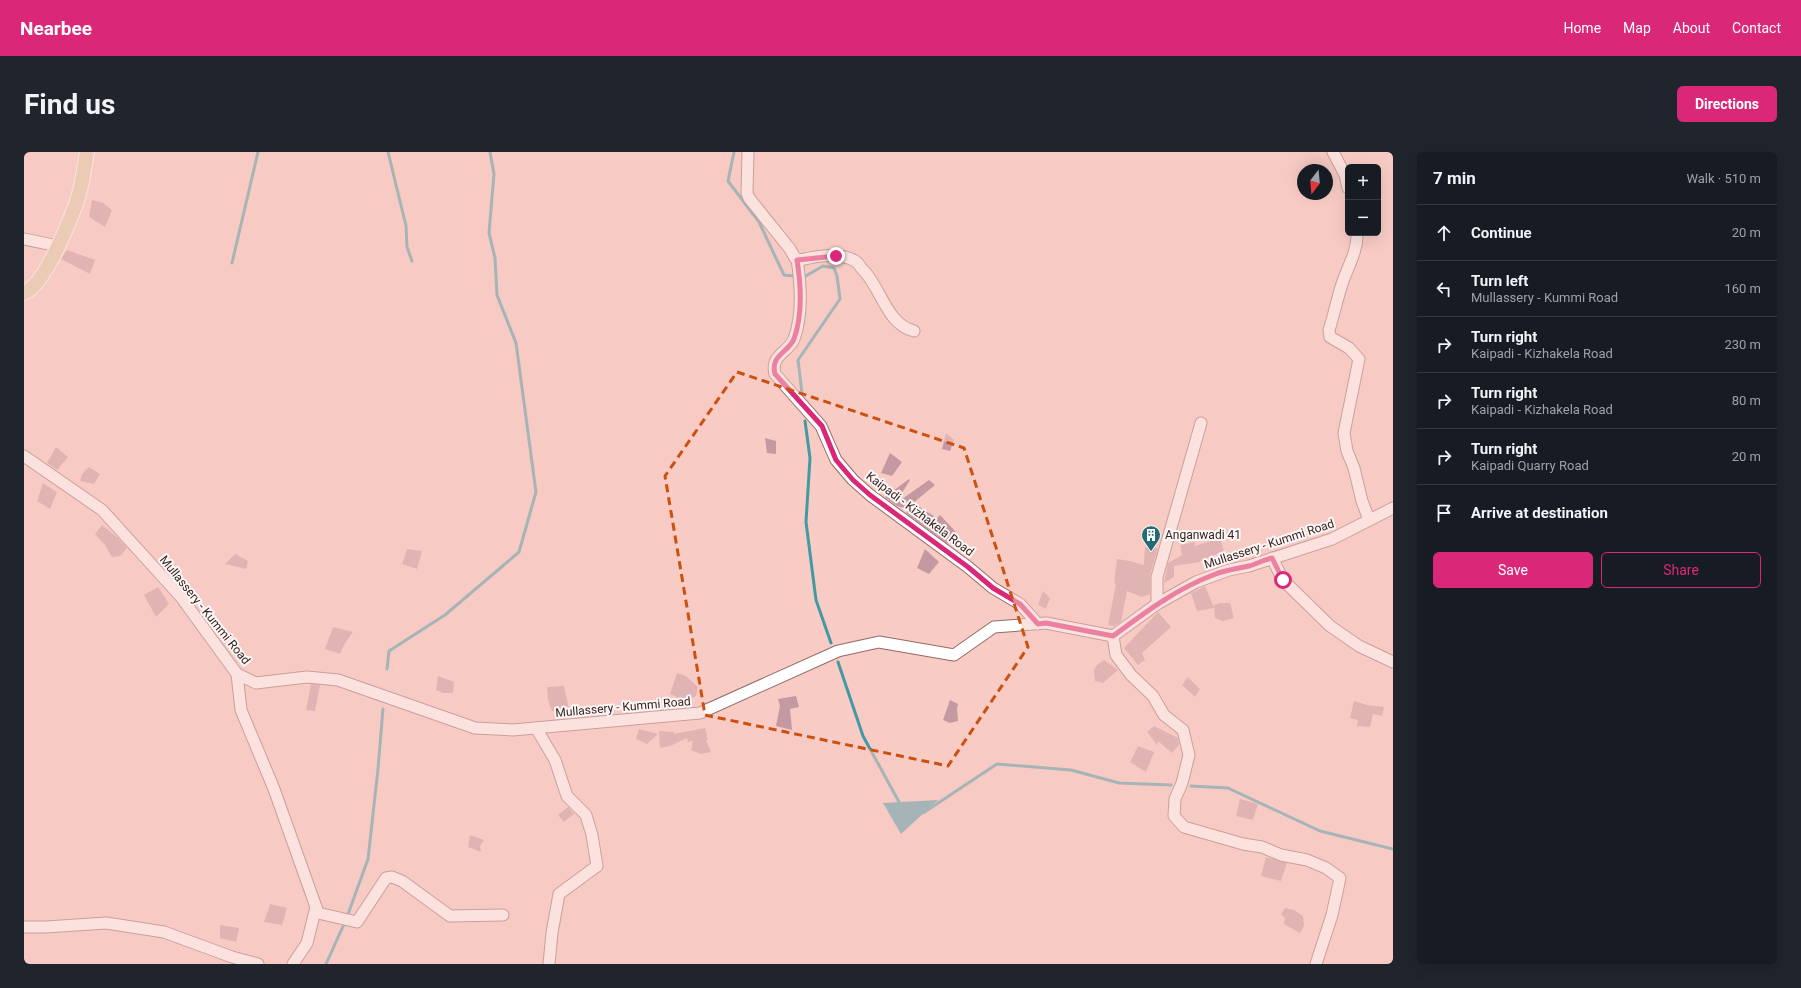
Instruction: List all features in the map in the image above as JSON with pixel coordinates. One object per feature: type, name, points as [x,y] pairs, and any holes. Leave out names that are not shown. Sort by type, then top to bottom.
[{"type":"main road","points":[[24,293],[30,290],[43,275],[58,246],[77,202],[87,152]]},
{"type":"street","points":[[748,152],[747,193],[749,198],[795,256],[836,256],[856,261],[870,278],[893,318],[904,329],[914,331]]},
{"type":"street","points":[[1333,152],[1345,174]]},
{"type":"street","points":[[1357,236],[1353,254],[1342,284],[1329,330],[1330,337],[1348,348],[1359,359],[1344,433],[1347,451],[1354,468],[1362,501],[1369,520]]},
{"type":"street","points":[[24,239],[58,246]]},
{"type":"street","name":"Kaipadi - Kizhakela Road","points":[[795,256],[800,294],[799,321],[793,340],[773,367],[775,374],[822,426],[836,460],[853,480],[887,508],[968,567],[993,588],[1020,604],[1038,624]]},
{"type":"street","points":[[1157,604],[1156,577],[1201,423]]},
{"type":"street","name":"Mullassery - Kummi Road","points":[[24,456],[102,510],[181,598],[237,674],[256,683],[307,677],[338,680],[475,728],[513,730],[700,713],[838,651],[879,642],[954,655],[994,627],[1046,623],[1113,636],[1157,604],[1196,582],[1228,570],[1249,566],[1332,539],[1393,508]]},
{"type":"street","points":[[1272,558],[1283,580],[1330,626],[1359,646],[1393,662]]},
{"type":"street","points":[[1113,636],[1116,655],[1131,675],[1153,696],[1164,715],[1183,730],[1189,755],[1182,783],[1175,799],[1174,816],[1184,827],[1307,860],[1326,868],[1340,878],[1332,915],[1316,964]]},
{"type":"street","points":[[237,674],[241,710],[274,789],[318,913],[357,922],[386,878],[392,877],[402,881],[450,916],[503,915]]},
{"type":"street","points":[[536,728],[555,760],[567,796],[586,815],[592,835],[597,866],[559,894],[552,933],[549,964]]},
{"type":"street","points":[[293,964],[307,943],[316,908]]},
{"type":"street","points":[[24,927],[106,923],[164,932],[232,957],[258,964]]},
{"type":"highlighted area","points":[[737,372],[964,448],[1028,647],[948,766],[705,715],[665,476]]},
{"type":"water","points":[[938,800],[901,834],[883,803]]},
{"type":"building","points":[[92,200],[103,203],[112,210],[105,227],[89,217]]},
{"type":"building","points":[[67,250],[95,260],[90,274],[61,259]]},
{"type":"building","points":[[946,433],[954,440],[950,451],[942,449]]},
{"type":"building","points":[[765,438],[776,441],[776,454],[767,453]]},
{"type":"building","points":[[56,447],[68,457],[57,470],[47,463]]},
{"type":"building","points":[[890,453],[902,462],[892,476],[881,473]]},
{"type":"building","points":[[89,467],[100,474],[94,484],[80,481],[82,474]]},
{"type":"building","points":[[909,479],[910,480],[895,504],[929,480],[935,485],[913,503],[937,518],[940,515],[956,532],[948,544],[906,513],[908,509],[897,506],[885,497]]},
{"type":"building","points":[[43,483],[57,492],[50,509],[37,501]]},
{"type":"building","points":[[102,525],[118,538],[127,548],[120,556],[112,557],[105,545],[95,534]]},
{"type":"building","points":[[1220,538],[1224,551],[1200,562],[1174,566],[1174,577],[1164,583],[1168,563],[1182,555],[1180,545],[1195,542],[1195,546]]},
{"type":"building","points":[[1145,547],[1158,548],[1150,575],[1150,594],[1142,597],[1127,591],[1121,622],[1114,626],[1108,625],[1116,584],[1114,583],[1117,559],[1144,565]]},
{"type":"building","points":[[407,549],[422,551],[417,569],[402,564]]},
{"type":"building","points":[[925,549],[939,562],[929,574],[917,568]]},
{"type":"building","points":[[235,554],[248,561],[246,569],[225,564]]},
{"type":"building","points":[[1205,586],[1214,608],[1197,611],[1191,593]]},
{"type":"building","points":[[158,587],[169,604],[156,617],[144,595]]},
{"type":"building","points":[[1043,591],[1050,598],[1046,609],[1038,605]]},
{"type":"building","points":[[1220,603],[1230,603],[1234,618],[1223,621],[1215,618],[1214,605]]},
{"type":"building","points":[[1158,612],[1171,627],[1142,653],[1145,660],[1138,665],[1124,648]]},
{"type":"building","points":[[333,627],[353,632],[345,643],[340,654],[325,649]]},
{"type":"building","points":[[1104,660],[1118,670],[1103,683],[1095,681],[1094,670],[1097,665]]},
{"type":"building","points":[[677,673],[686,676],[698,687],[696,696],[686,701],[670,694]]},
{"type":"building","points":[[438,676],[454,682],[453,693],[443,693],[436,690]]},
{"type":"building","points":[[1188,677],[1200,689],[1195,697],[1182,685]]},
{"type":"building","points":[[311,684],[320,685],[315,711],[306,710]]},
{"type":"building","points":[[564,686],[569,709],[552,711],[548,700],[547,687]]},
{"type":"building","points":[[796,696],[799,707],[790,709],[792,730],[776,726],[780,706],[778,699]]},
{"type":"building","points":[[950,700],[958,704],[958,721],[950,723],[943,720]]},
{"type":"building","points":[[1354,701],[1367,705],[1384,707],[1382,716],[1373,714],[1370,727],[1357,726],[1358,720],[1350,718]]},
{"type":"building","points":[[1154,726],[1178,738],[1179,745],[1172,753],[1158,741],[1157,745],[1147,732]]},
{"type":"building","points":[[705,728],[708,740],[706,740],[711,752],[701,754],[691,750],[693,741],[688,742],[687,738],[670,746],[660,748],[659,731],[674,732],[674,734]]},
{"type":"building","points":[[639,729],[658,734],[647,744],[636,739]]},
{"type":"building","points":[[1138,746],[1154,752],[1146,772],[1130,762]]},
{"type":"building","points":[[1240,799],[1258,804],[1253,820],[1236,816]]},
{"type":"building","points":[[568,807],[574,814],[564,822],[558,815]]},
{"type":"building","points":[[470,835],[484,840],[480,846],[481,852],[468,847]]},
{"type":"building","points":[[1266,857],[1287,863],[1281,881],[1261,876]]},
{"type":"building","points":[[270,904],[287,908],[282,925],[264,922]]},
{"type":"building","points":[[1285,908],[1294,910],[1303,916],[1304,926],[1300,933],[1284,924],[1285,918],[1281,914]]},
{"type":"building","points":[[220,925],[239,928],[236,942],[220,938]]},
{"type":"waterway","points":[[232,263],[258,152]]},
{"type":"waterway","points":[[388,152],[406,226],[407,247],[412,261]]},
{"type":"waterway","points":[[387,669],[389,651],[445,615],[519,552],[536,492],[516,343],[497,295],[495,258],[489,233],[494,174],[490,152]]},
{"type":"waterway","points":[[734,152],[728,181],[759,222],[784,275],[804,277],[823,266],[834,268],[837,276],[840,299],[798,360],[802,393]]},
{"type":"waterway","points":[[805,421],[810,458],[806,522],[816,600],[831,643]]},
{"type":"waterway","points":[[838,662],[863,736],[899,802]]},
{"type":"waterway","points":[[347,917],[368,859],[383,709]]},
{"type":"waterway","points":[[923,813],[997,764],[1071,770],[1119,783],[1171,785]]},
{"type":"waterway","points":[[1191,786],[1228,788],[1320,831],[1393,849]]},
{"type":"waterway","points":[[326,964],[345,922]]},
{"type":"place","name":"Anganwadi 41","points":[[1151,552]]},
{"type":"route","points":[[836,256],[810,257],[797,260],[800,294],[799,321],[793,340],[789,346],[782,351],[773,367],[775,374],[795,398],[822,426],[836,460],[853,480],[870,495],[915,529],[945,549],[993,588],[1020,604],[1038,624],[1046,623],[1113,636],[1157,604],[1196,582],[1228,570],[1249,566],[1272,558],[1283,580]]}]
